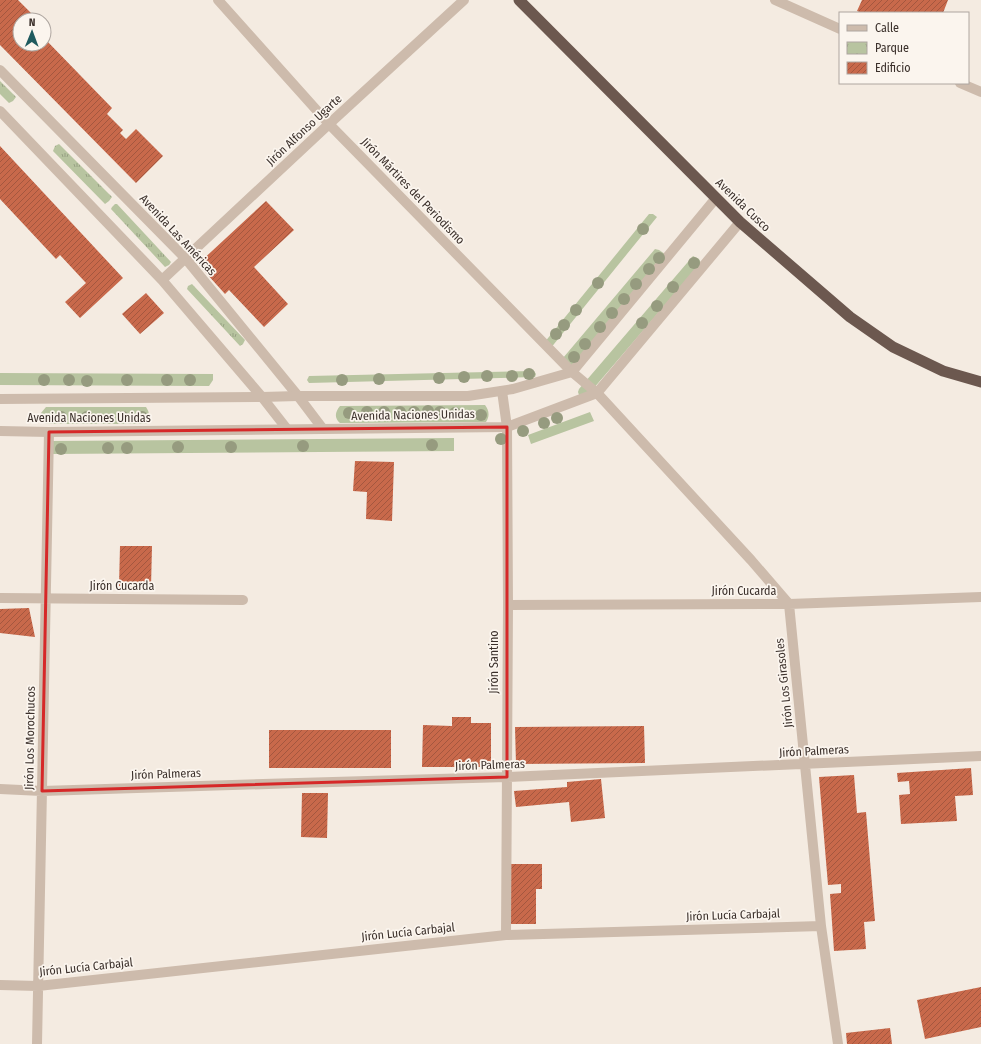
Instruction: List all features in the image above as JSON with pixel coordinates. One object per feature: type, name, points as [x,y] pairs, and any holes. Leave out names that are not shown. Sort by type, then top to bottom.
[{"type":"highway","name":"Avenida Cusco","points":[[519,0],[740,222],[850,317],[892,347],[943,371],[981,382]]},
{"type":"street","name":"Jirón Mártires del Periodismo","points":[[218,0],[329,124],[572,372],[596,392]]},
{"type":"street","name":"Jirón Alfonso Ugarte","points":[[162,280],[464,0]]},
{"type":"street","points":[[775,0],[839,29]]},
{"type":"street","name":"Avenida Las Américas","points":[[0,70],[186,259],[298,396],[323,429]]},
{"type":"street","points":[[962,84],[981,92]]},
{"type":"street","points":[[0,111],[162,280],[262,397],[287,430]]},
{"type":"street","points":[[572,372],[716,198]]},
{"type":"street","name":"Avenida Naciones Unidas","points":[[0,431],[49,432],[507,427],[596,392],[740,222]]},
{"type":"street","name":"Avenida Naciones Unidas","points":[[0,399],[468,396],[513,389],[572,372]]},
{"type":"street","name":"Jirón Santino","points":[[502,390],[507,427],[508,605],[506,935]]},
{"type":"street","points":[[596,392],[751,560],[789,604]]},
{"type":"street","name":"Jirón Los Morochucos","points":[[37,1044],[49,432]]},
{"type":"street","name":"Jirón Cucarda","points":[[508,605],[789,604],[981,597]]},
{"type":"street","name":"Jirón Cucarda","points":[[0,598],[243,600]]},
{"type":"street","name":"Jirón Los Girasoles","points":[[789,604],[821,926],[838,1044]]},
{"type":"street","name":"Jirón Palmeras","points":[[0,790],[42,791],[507,777],[981,756]]},
{"type":"street","name":"Jirón Lucía Carbajal","points":[[0,984],[38,986],[506,935],[821,926]]},
{"type":"highlighted area","points":[[507,427],[507,777],[42,791],[49,432]]},
{"type":"green space","points":[[0,81],[16,97],[13,101],[9,103],[0,94]]},
{"type":"green space","points":[[59,144],[112,197],[109,201],[105,204],[53,151],[55,146]]},
{"type":"green space","points":[[115,204],[117,204],[171,262],[169,265],[165,267],[111,209]]},
{"type":"green space","points":[[649,214],[653,214],[657,217],[550,349],[544,343]]},
{"type":"green space","points":[[655,249],[665,254],[575,368],[563,358]]},
{"type":"green space","points":[[693,256],[699,259],[701,263],[587,396],[579,395],[579,389]]},
{"type":"green space","points":[[192,284],[245,340],[243,344],[240,346],[187,289],[188,286]]},
{"type":"green space","points":[[534,371],[536,374],[535,377],[309,383],[307,380],[309,376]]},
{"type":"green space","points":[[0,373],[213,374],[213,380],[209,386],[0,385]]},
{"type":"green space","points":[[485,405],[488,413],[486,422],[340,423],[336,415],[340,406]]},
{"type":"green space","points":[[46,407],[146,407],[149,413],[149,418],[146,424],[46,424],[42,420],[41,413]]},
{"type":"green space","points":[[590,412],[594,421],[531,444],[528,435]]},
{"type":"green space","points":[[454,438],[454,451],[52,454],[51,441]]},
{"type":"building","points":[[0,0],[18,0],[30,12],[12,12],[12,52],[52,52],[52,46],[112,108],[107,114],[123,130],[120,133],[126,139],[136,129],[163,156],[136,183],[0,45]]},
{"type":"building","points":[[862,0],[948,0],[943,12],[857,11]]},
{"type":"building","points":[[0,146],[123,278],[80,318],[65,302],[86,283],[60,255],[56,259],[0,199]]},
{"type":"building","points":[[266,201],[294,230],[254,267],[288,304],[264,327],[229,290],[225,294],[198,264]]},
{"type":"building","points":[[146,293],[164,313],[140,334],[122,314]]},
{"type":"building","points":[[355,461],[394,462],[392,521],[366,519],[367,492],[353,491]]},
{"type":"building","points":[[120,546],[152,546],[151,587],[119,586]]},
{"type":"building","points":[[29,608],[35,637],[0,633],[0,609]]},
{"type":"building","points":[[452,717],[471,717],[471,723],[491,723],[491,767],[422,767],[423,725],[452,726]]},
{"type":"building","points":[[644,726],[645,763],[516,764],[515,727]]},
{"type":"building","points":[[269,730],[391,730],[391,768],[269,768]]},
{"type":"building","points":[[971,768],[973,795],[955,796],[957,821],[901,824],[899,795],[910,794],[909,781],[898,782],[897,773]]},
{"type":"building","points":[[854,775],[857,813],[866,812],[875,921],[864,922],[866,949],[834,951],[830,894],[841,893],[841,884],[828,885],[819,777]]},
{"type":"building","points":[[601,779],[605,818],[571,822],[569,802],[516,807],[514,791],[567,787],[567,782]]},
{"type":"building","points":[[302,793],[328,793],[327,838],[301,837]]},
{"type":"building","points":[[511,864],[542,864],[542,889],[536,889],[536,924],[511,924]]},
{"type":"building","points":[[981,987],[981,1027],[925,1039],[917,1000]]},
{"type":"building","points":[[890,1028],[892,1044],[847,1044],[846,1033]]}]
